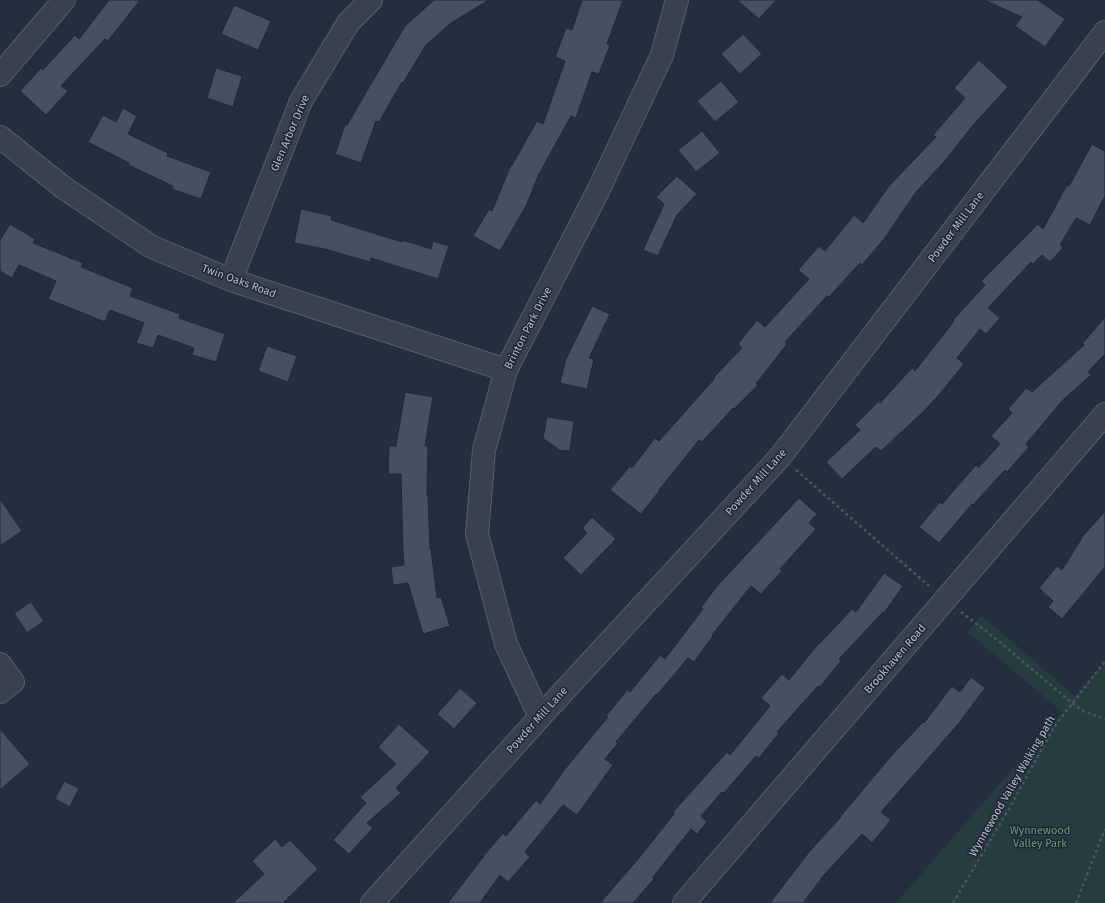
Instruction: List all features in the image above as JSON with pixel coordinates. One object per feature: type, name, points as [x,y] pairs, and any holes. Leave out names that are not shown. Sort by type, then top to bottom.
[{"type":"street","points":[[0,75],[64,0]]},
{"type":"street","name":"Glen Arbor Drive","points":[[231,280],[301,101],[348,23],[371,0]]},
{"type":"street","name":"Brinton Park Drive","points":[[540,717],[506,644],[477,534],[484,450],[506,370],[598,191],[662,55],[677,0]]},
{"type":"street","name":"Powder Mill Lane","points":[[372,903],[540,717],[780,457],[1105,32]]},
{"type":"street","name":"Twin Oaks Road","points":[[0,137],[64,188],[152,247],[231,280],[506,370]]},
{"type":"street","name":"Brookhaven Road","points":[[684,903],[1105,414]]},
{"type":"street","points":[[0,664],[6,687]]},
{"type":"path","points":[[780,457],[945,600],[995,638],[1072,703],[1083,711],[1105,719]]},
{"type":"path","name":"Wynnewood Valley Walking path","points":[[953,903],[1010,807],[1054,727],[1105,661]]},
{"type":"path","points":[[1076,903],[1105,829]]},
{"type":"green space","name":"Wynnewood Valley Park","points":[[981,615],[1075,696],[1105,662],[1105,903],[896,903],[1062,712],[968,632]]},
{"type":"building","points":[[109,0],[140,0],[108,41],[105,39],[61,86],[68,91],[46,115],[20,91],[41,68],[43,70],[75,35],[79,39]]},
{"type":"building","points":[[434,0],[489,0],[451,23],[426,45],[403,83],[402,82],[379,122],[376,121],[361,163],[335,154],[345,125],[347,125],[405,26]]},
{"type":"building","points":[[582,0],[623,0],[607,44],[610,45],[599,74],[592,72],[576,118],[571,116],[539,174],[526,206],[500,251],[473,236],[489,209],[492,211],[511,165],[537,121],[543,124],[565,61],[555,57],[566,28],[572,30]]},
{"type":"building","points":[[737,0],[776,0],[759,19]]},
{"type":"building","points":[[984,0],[1038,0],[1065,19],[1045,47],[1015,26],[1022,17]]},
{"type":"building","points":[[234,5],[271,21],[258,50],[221,34]]},
{"type":"building","points":[[743,34],[762,54],[740,74],[721,54]]},
{"type":"building","points":[[979,60],[1008,87],[916,192],[884,239],[862,265],[860,263],[829,297],[827,296],[785,342],[787,344],[756,384],[758,385],[734,409],[733,408],[702,442],[699,440],[641,514],[610,490],[630,466],[632,468],[655,438],[659,441],[715,378],[714,377],[742,348],[738,344],[757,320],[765,327],[809,279],[798,270],[819,246],[825,251],[854,215],[863,223],[889,186],[936,137],[933,135],[965,98],[954,88]]},
{"type":"building","points":[[216,68],[242,76],[233,107],[207,98]]},
{"type":"building","points":[[721,81],[739,102],[715,122],[697,101]]},
{"type":"building","points":[[123,108],[137,116],[128,134],[168,153],[167,156],[211,172],[201,199],[172,189],[173,186],[128,165],[129,163],[88,142],[103,115],[116,122]]},
{"type":"building","points":[[702,131],[720,153],[696,172],[678,150]]},
{"type":"building","points":[[1092,144],[1105,151],[1105,196],[1090,225],[1076,218],[1060,245],[1063,248],[1050,262],[1042,255],[1033,264],[1031,262],[988,308],[1000,318],[986,334],[980,329],[957,358],[964,364],[938,396],[881,451],[876,447],[842,479],[826,462],[860,430],[855,425],[879,401],[880,403],[912,368],[915,371],[954,321],[953,320],[985,285],[981,281],[1038,224],[1043,229]]},
{"type":"building","points":[[677,176],[697,194],[677,215],[658,256],[643,250],[664,204],[656,197]]},
{"type":"building","points":[[301,209],[332,216],[331,220],[402,242],[403,240],[431,249],[433,241],[449,246],[438,279],[371,258],[370,262],[325,249],[294,243]]},
{"type":"building","points":[[10,224],[35,239],[33,243],[83,263],[81,267],[133,288],[130,296],[180,314],[179,318],[225,334],[216,362],[192,355],[194,348],[158,335],[153,348],[136,343],[144,323],[110,310],[105,322],[48,299],[56,281],[19,265],[12,278],[0,271],[0,240]]},
{"type":"building","points":[[592,306],[610,314],[589,358],[594,359],[587,389],[560,383],[566,359]]},
{"type":"building","points":[[1105,317],[1105,354],[1088,372],[1091,375],[1063,400],[1026,444],[1029,447],[1007,472],[1005,470],[973,505],[972,504],[939,543],[919,527],[940,502],[942,504],[976,465],[979,467],[1000,444],[991,436],[1012,413],[1008,409],[1026,388],[1032,392],[1084,345],[1082,344]]},
{"type":"building","points":[[267,346],[297,356],[288,382],[258,371]]},
{"type":"building","points":[[405,392],[433,397],[425,446],[428,446],[427,496],[430,549],[437,598],[441,597],[450,626],[423,634],[408,583],[393,585],[391,567],[404,565],[401,474],[388,474],[389,446],[396,446]]},
{"type":"building","points":[[547,417],[574,421],[570,451],[559,450],[543,438]]},
{"type":"building","points":[[799,498],[817,514],[809,523],[816,529],[780,569],[782,571],[761,594],[751,586],[712,635],[713,636],[694,662],[688,658],[657,695],[656,694],[616,742],[618,743],[605,759],[613,765],[577,815],[563,805],[525,852],[530,857],[508,882],[500,875],[480,903],[448,903],[503,833],[506,836],[536,800],[540,804],[565,769],[608,717],[606,716],[628,689],[630,692],[660,655],[665,659],[703,609],[701,607],[718,585]]},
{"type":"building","points":[[0,499],[22,531],[0,546]]},
{"type":"building","points":[[1105,511],[1105,567],[1062,619],[1048,607],[1053,601],[1039,588],[1057,566],[1062,570],[1083,536]]},
{"type":"building","points":[[592,517],[616,539],[581,575],[563,558],[587,533],[582,528]]},
{"type":"building","points":[[884,573],[903,586],[884,613],[883,612],[839,659],[841,661],[820,687],[818,686],[777,732],[779,733],[759,758],[756,756],[724,793],[722,792],[701,816],[707,822],[697,834],[691,829],[653,877],[654,879],[633,903],[600,903],[639,858],[674,814],[673,812],[727,752],[730,755],[770,706],[761,698],[782,674],[789,680],[819,643],[852,609],[856,612]]},
{"type":"building","points":[[31,602],[44,621],[27,633],[14,613]]},
{"type":"building","points":[[971,677],[985,688],[959,723],[881,812],[891,820],[872,843],[862,834],[824,875],[803,903],[770,903],[809,852],[841,817],[891,756],[923,722],[924,723],[952,686],[960,692]]},
{"type":"building","points":[[460,688],[477,703],[454,729],[437,714]]},
{"type":"building","points":[[399,724],[430,752],[396,788],[401,793],[367,823],[373,828],[349,854],[333,840],[366,803],[360,797],[396,764],[378,747]]},
{"type":"building","points":[[0,729],[30,764],[0,790]]},
{"type":"building","points":[[64,781],[79,788],[70,807],[55,799]]},
{"type":"building","points":[[275,839],[282,847],[290,840],[318,869],[283,903],[233,903],[264,874],[252,861]]}]
